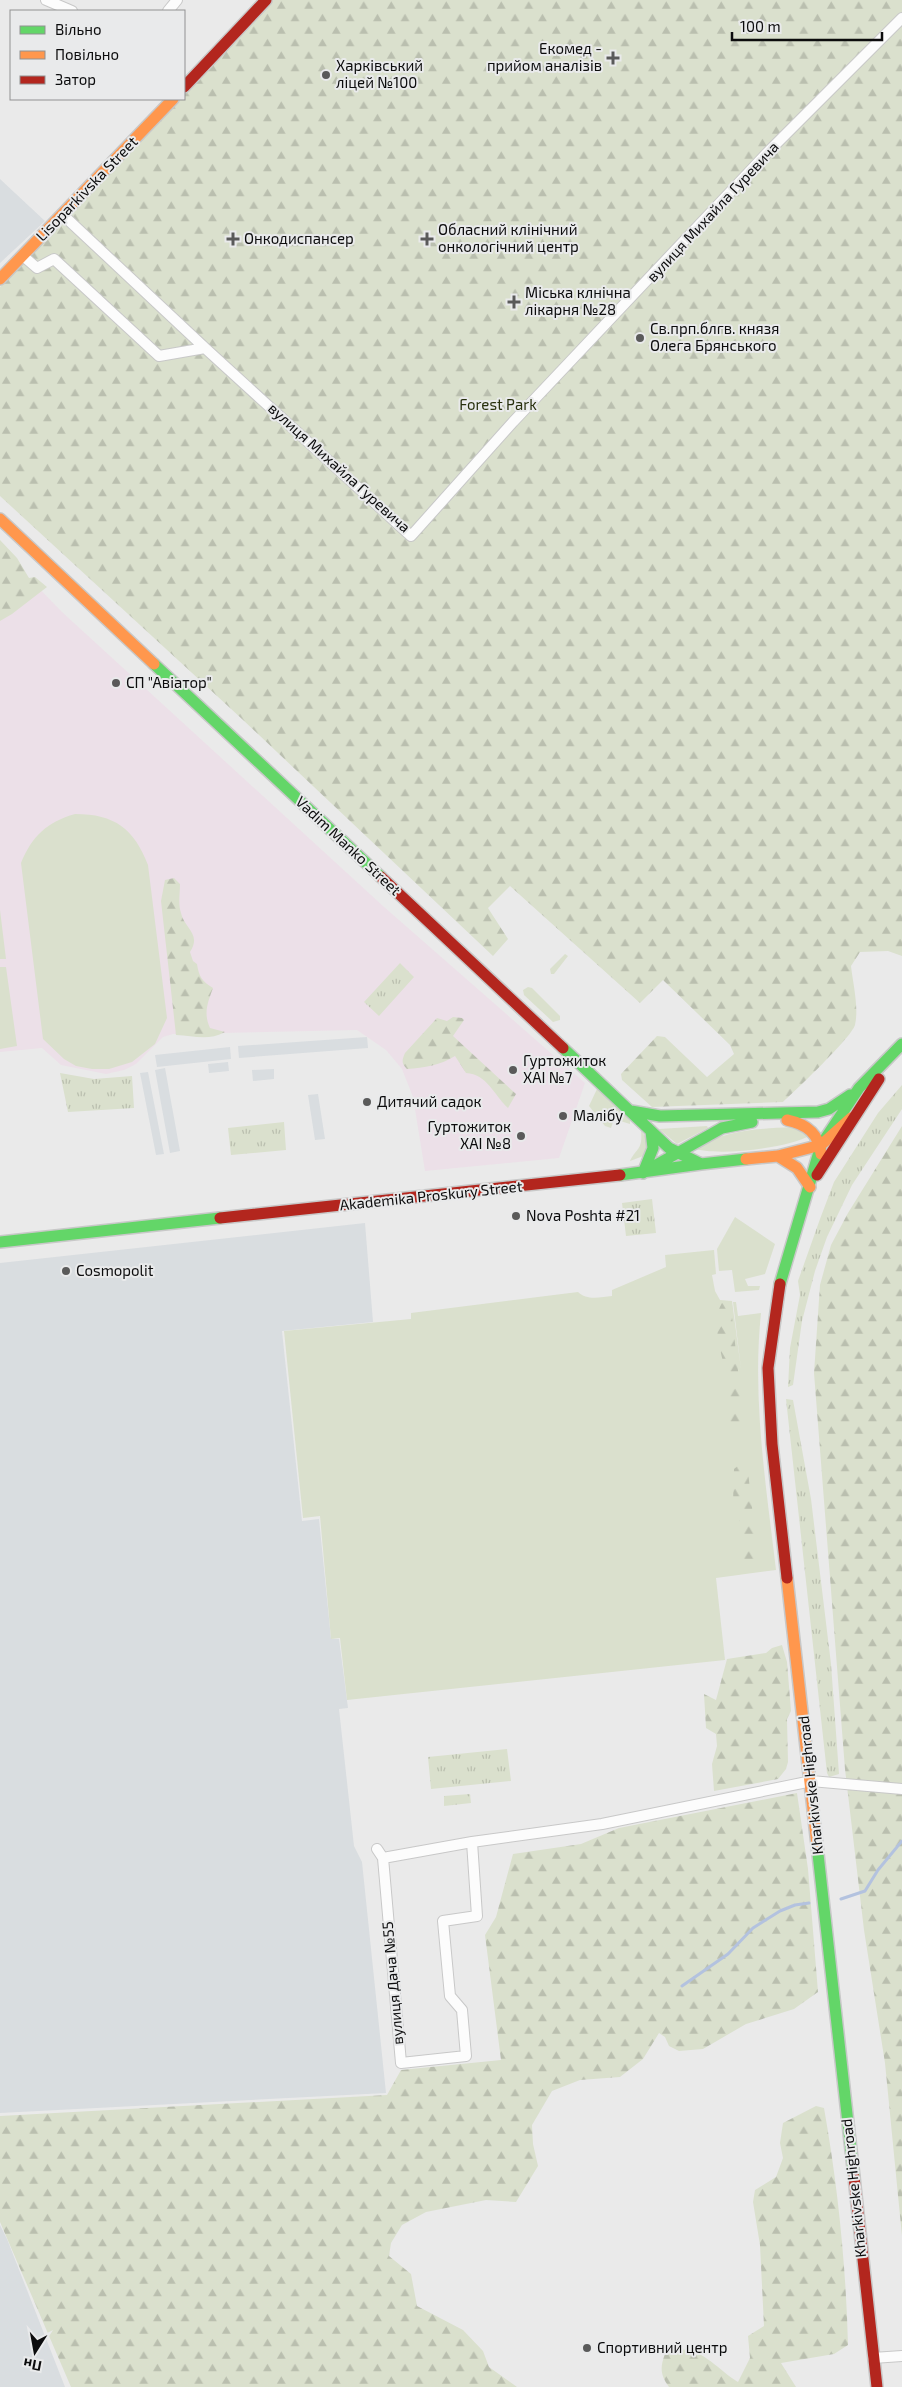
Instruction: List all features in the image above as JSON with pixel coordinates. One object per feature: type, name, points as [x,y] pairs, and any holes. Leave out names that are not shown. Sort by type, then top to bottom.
[{"type":"main road","points":[[186,82],[266,0]]},
{"type":"main road","name":"Lisoparkivska Street","points":[[0,279],[172,100]]},
{"type":"main road","name":"Vadim Manko Street","points":[[0,519],[631,1111],[651,1132],[677,1152],[701,1164]]},
{"type":"main road","name":"Kharkivske Highroad","points":[[877,2387],[872,2358],[811,1781],[774,1454],[768,1368],[781,1278],[810,1187],[821,1145],[859,1088],[902,1045]]},
{"type":"main road","name":"Kharkivske Highroad","points":[[810,1187],[851,1118],[902,1045]]},
{"type":"main road","points":[[631,1111],[645,1118],[660,1122],[787,1120],[824,1111],[859,1088]]},
{"type":"main road","points":[[631,1111],[675,1116],[824,1111]]},
{"type":"main road","name":"Akademika Proskury Street","points":[[0,1242],[643,1173],[701,1164],[778,1156],[821,1145],[851,1118]]},
{"type":"main road","points":[[787,1120],[804,1124],[821,1145],[820,1162],[816,1176]]},
{"type":"main road","points":[[643,1173],[722,1128],[752,1122]]},
{"type":"main road","points":[[643,1173],[654,1152],[654,1139],[651,1132]]},
{"type":"main road","points":[[778,1156],[797,1168],[810,1187]]},
{"type":"street","points":[[46,0],[70,10]]},
{"type":"street","points":[[169,10],[177,0]]},
{"type":"street","name":"вулиця Михайла Гуревича","points":[[63,215],[411,536],[526,408],[767,154],[902,18]]},
{"type":"street","points":[[23,256],[37,268],[54,259],[159,356],[206,348]]},
{"type":"street","name":"вулиця Дача №55","points":[[472,1842],[477,1916],[443,1921],[450,1996],[462,2010],[466,2056],[400,2063],[380,1854],[602,1824],[811,1781],[902,1789]]},
{"type":"street","points":[[872,2358],[902,2356]]},
{"type":"shaded area","points":[[0,179],[45,221],[0,263]]},
{"type":"shaded area","points":[[0,548],[62,612],[383,906],[585,1083],[559,1158],[425,1171],[413,1097],[402,1069],[386,1050],[357,1030],[173,1034],[163,1037],[136,1064],[124,1070],[106,1074],[61,1065],[42,1048],[0,1052]]},
{"type":"shaded area","points":[[367,1037],[368,1048],[239,1058],[238,1046]]},
{"type":"shaded area","points":[[230,1047],[231,1059],[157,1067],[155,1055]]},
{"type":"shaded area","points":[[228,1062],[229,1071],[209,1073],[208,1064]]},
{"type":"shaded area","points":[[165,1068],[180,1151],[170,1153],[155,1070]]},
{"type":"shaded area","points":[[274,1069],[274,1079],[253,1081],[252,1070]]},
{"type":"shaded area","points":[[148,1072],[164,1154],[156,1155],[140,1073]]},
{"type":"shaded area","points":[[318,1094],[325,1139],[315,1140],[308,1095]]},
{"type":"shaded area","points":[[365,1223],[373,1322],[282,1331],[302,1521],[319,1519],[331,1639],[339,1639],[348,1708],[339,1709],[354,1846],[362,1862],[386,2093],[0,2113],[0,1263]]},
{"type":"shaded area","points":[[0,2225],[7,2239],[65,2387],[0,2387]]},
{"type":"green space","name":"Forest Park","points":[[270,0],[902,0],[902,956],[888,951],[860,952],[851,966],[856,1003],[855,1025],[834,1052],[783,1102],[652,1107],[622,1080],[621,1074],[657,1036],[665,1037],[707,1077],[734,1054],[730,1045],[663,980],[640,1003],[510,886],[488,908],[508,939],[493,956],[242,719],[0,496],[0,287],[176,100],[185,100],[185,91]]},
{"type":"green space","points":[[0,540],[17,558],[29,578],[35,577],[47,587],[0,621]]},
{"type":"green space","points":[[75,814],[101,817],[121,826],[136,842],[148,865],[167,1018],[155,1044],[132,1062],[109,1069],[92,1069],[76,1066],[64,1059],[43,1039],[21,863],[30,845],[42,831],[56,821]]},
{"type":"green space","points":[[174,878],[180,884],[180,910],[194,940],[190,952],[193,961],[197,964],[202,978],[213,988],[207,1008],[208,1023],[210,1028],[225,1032],[219,1035],[201,1037],[176,1035],[161,901],[165,880]]},
{"type":"green space","points":[[0,910],[6,959],[0,959]]},
{"type":"green space","points":[[565,954],[568,956],[554,974],[551,974],[550,969]]},
{"type":"green space","points":[[400,963],[414,977],[379,1016],[364,1002]]},
{"type":"green space","points":[[0,967],[6,967],[17,1046],[0,1049]]},
{"type":"green space","points":[[528,987],[532,988],[560,1016],[560,1020],[553,1022],[524,995],[523,990]]},
{"type":"green space","points":[[453,1017],[464,1020],[453,1036],[516,1094],[508,1108],[485,1081],[473,1074],[466,1073],[455,1056],[444,1062],[426,1067],[407,1069],[404,1065],[405,1053],[437,1018],[447,1021]]},
{"type":"green space","points":[[60,1073],[94,1079],[132,1076],[134,1108],[68,1112]]},
{"type":"green space","points":[[902,1085],[902,1109],[852,1185],[827,1237],[815,1271],[802,1321],[793,1385],[788,1387],[790,1348],[800,1295],[798,1281],[820,1219],[834,1182],[878,1113]]},
{"type":"green space","points":[[597,1089],[630,1120],[630,1124],[614,1119],[611,1128],[605,1126],[589,1106]]},
{"type":"green space","points":[[284,1122],[286,1150],[231,1155],[228,1128]]},
{"type":"green space","points":[[707,1126],[708,1128],[677,1144],[659,1129]]},
{"type":"green space","points":[[902,1126],[902,2236],[885,2063],[864,1930],[845,1769],[814,1373],[820,1285],[831,1245],[848,1213]]},
{"type":"green space","points":[[793,1127],[811,1135],[787,1144],[753,1150],[718,1152],[693,1148],[730,1134]]},
{"type":"green space","points":[[641,1131],[650,1142],[646,1155],[630,1161],[640,1145]]},
{"type":"green space","points":[[652,1199],[656,1233],[626,1236],[622,1203]]},
{"type":"green space","points":[[735,1217],[775,1244],[765,1274],[745,1279],[748,1286],[760,1286],[759,1290],[735,1292],[732,1270],[719,1271],[717,1249]]},
{"type":"green space","points":[[714,1250],[716,1274],[712,1275],[715,1291],[720,1300],[732,1301],[741,1369],[733,1302],[736,1302],[738,1316],[761,1313],[758,1377],[759,1410],[764,1474],[776,1570],[716,1578],[725,1660],[347,1700],[340,1638],[331,1639],[320,1516],[303,1518],[284,1331],[411,1319],[411,1313],[578,1292],[586,1297],[612,1296],[612,1290],[666,1267],[665,1255]]},
{"type":"green space","points":[[722,1303],[731,1307],[743,1416],[740,1426],[733,1433],[728,1423],[728,1387],[717,1334],[717,1317]]},
{"type":"green space","points":[[786,1399],[793,1400],[811,1499],[831,1664],[839,1774],[829,1777],[827,1773]]},
{"type":"green space","points":[[740,1464],[748,1472],[758,1559],[753,1569],[743,1570],[736,1564],[743,1548],[739,1517],[733,1503],[734,1469]]},
{"type":"green space","points":[[782,1645],[787,1662],[791,1711],[787,1719],[788,1762],[786,1769],[778,1779],[714,1791],[712,1764],[717,1746],[716,1734],[706,1728],[704,1694],[716,1700],[727,1659],[766,1653],[772,1648]]},
{"type":"green space","points":[[507,1749],[511,1781],[431,1789],[428,1757]]},
{"type":"green space","points":[[797,1793],[808,1869],[818,1992],[794,2009],[746,2024],[703,2049],[679,2051],[669,2046],[665,2037],[659,2033],[643,2059],[620,2077],[580,2080],[552,2091],[532,2125],[533,2144],[538,2166],[516,2202],[486,2200],[426,2212],[402,2225],[391,2243],[389,2256],[411,2274],[417,2306],[463,2330],[483,2351],[489,2367],[517,2387],[71,2387],[0,2222],[0,2116],[387,2095],[401,2070],[501,2060],[485,1935],[496,1917],[513,1854],[581,1844],[619,1828]]},
{"type":"green space","points":[[470,1794],[471,1803],[444,1806],[444,1796]]},
{"type":"green space","points":[[816,2106],[824,2108],[833,2167],[843,2256],[848,2345],[834,2354],[781,2363],[796,2387],[669,2387],[662,2375],[662,2363],[665,2354],[676,2350],[695,2352],[738,2382],[750,2358],[748,2336],[764,2326],[760,2245],[753,2202],[755,2190],[776,2177],[783,2158],[780,2143],[783,2123]]},
{"type":"waterway","points":[[841,1899],[865,1891],[878,1870],[902,1841]]},
{"type":"waterway","points":[[682,1986],[728,1954],[753,1928],[780,1911],[795,1905],[809,1903]]},
{"type":"traffic: fast","points":[[154,664],[381,877]]},
{"type":"traffic: fast","points":[[780,1284],[821,1145],[859,1088],[902,1044]]},
{"type":"traffic: fast","points":[[563,1048],[669,1148],[701,1164],[746,1159]]},
{"type":"traffic: fast","points":[[631,1111],[660,1116],[818,1112],[829,1109],[850,1095]]},
{"type":"traffic: fast","points":[[649,1169],[722,1128],[752,1122]]},
{"type":"traffic: fast","points":[[643,1173],[653,1148],[651,1131]]},
{"type":"traffic: fast","points":[[620,1175],[701,1164]]},
{"type":"traffic: fast","points":[[0,1242],[220,1218]]},
{"type":"traffic: fast","points":[[817,1845],[854,2177]]},
{"type":"traffic: slow","points":[[0,279],[172,100]]},
{"type":"traffic: slow","points":[[0,519],[154,664]]},
{"type":"traffic: slow","points":[[746,1159],[778,1156],[821,1145],[851,1118]]},
{"type":"traffic: slow","points":[[787,1120],[806,1127],[818,1140],[821,1154]]},
{"type":"traffic: slow","points":[[778,1156],[797,1168],[810,1187]]},
{"type":"traffic: slow","points":[[787,1578],[817,1845]]},
{"type":"traffic: jam","points":[[185,86],[266,0]]},
{"type":"traffic: jam","points":[[381,877],[563,1048]]},
{"type":"traffic: jam","points":[[817,1175],[879,1079]]},
{"type":"traffic: jam","points":[[220,1218],[620,1175]]},
{"type":"traffic: jam","points":[[780,1284],[768,1368],[772,1444],[787,1578]]},
{"type":"traffic: jam","points":[[854,2177],[877,2387]]},
{"type":"place","name":"Екомед - прийом аналізів","points":[[613,58]]},
{"type":"place","name":"Харківський ліцей №100","points":[[326,75]]},
{"type":"place","name":"Онкодиспансер","points":[[233,239]]},
{"type":"place","name":"Обласний клінічний онкологічний центр","points":[[427,239]]},
{"type":"place","name":"Міська клнічна лікарня №28","points":[[514,302]]},
{"type":"place","name":"Cв.прп.блгв. князя Олега Брянського","points":[[640,338]]},
{"type":"place","name":"СП \"Авіатор\"","points":[[116,683]]},
{"type":"place","name":"Гуртожиток ХАІ №7","points":[[513,1070]]},
{"type":"place","name":"Дитячий садок","points":[[367,1102]]},
{"type":"place","name":"Малібу","points":[[563,1116]]},
{"type":"place","name":"Гуртожиток ХАІ №8","points":[[521,1136]]},
{"type":"place","name":"Nova Poshta #21","points":[[516,1216]]},
{"type":"place","name":"Cosmopolit","points":[[66,1271]]},
{"type":"place","name":"Спортивний центр","points":[[587,2348]]}]
